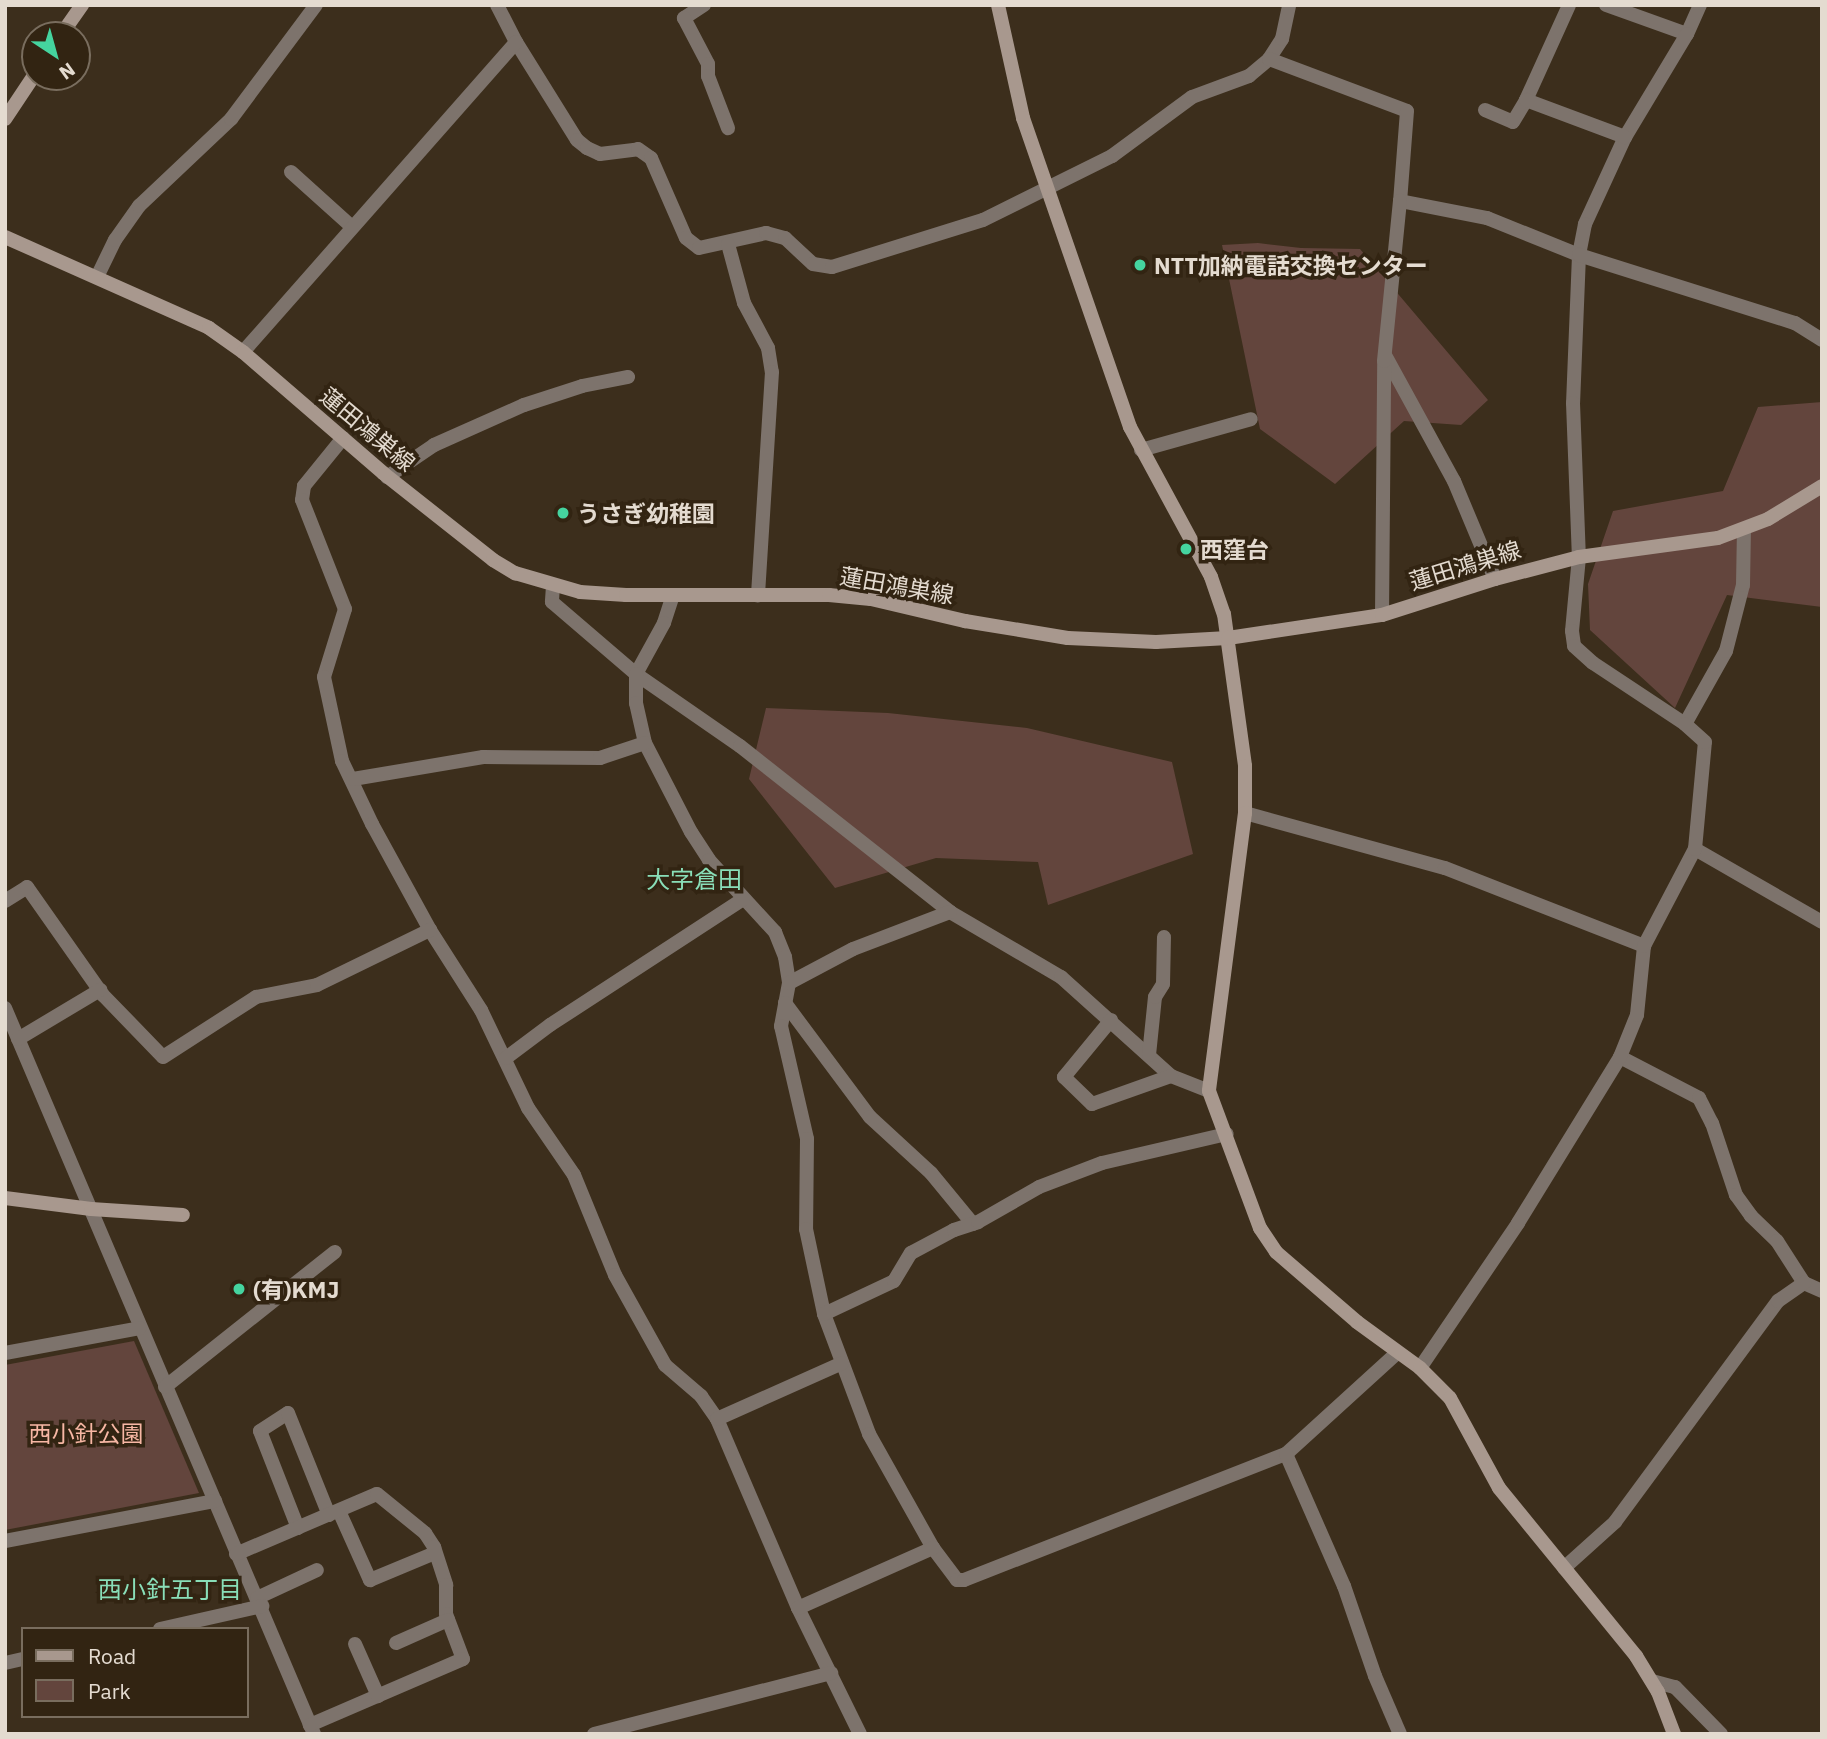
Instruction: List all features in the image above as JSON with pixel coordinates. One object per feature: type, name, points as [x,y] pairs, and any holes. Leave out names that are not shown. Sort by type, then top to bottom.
[{"type":"street","points":[[71,21],[82,5]]},
{"type":"street","points":[[97,278],[115,240],[139,206],[230,119],[316,5]]},
{"type":"street","points":[[497,5],[563,120],[586,148],[600,154],[638,149],[651,158],[686,238],[699,248],[728,244],[766,233],[785,238],[813,264],[832,267],[983,220],[1112,156],[1192,97],[1249,76],[1269,59],[1282,40],[1289,5]]},
{"type":"street","points":[[704,5],[684,18],[708,64],[708,76],[728,128]]},
{"type":"street","points":[[998,5],[1010,72],[1046,190],[1141,450],[1211,577],[1222,605],[1245,766],[1245,813],[1210,1060],[1209,1091],[1260,1228],[1276,1252],[1397,1353],[1420,1368],[1450,1398],[1499,1488],[1636,1656],[1652,1681],[1674,1734]]},
{"type":"street","points":[[1485,110],[1513,122],[1526,100],[1569,5]]},
{"type":"street","points":[[1606,5],[1687,34]]},
{"type":"street","points":[[1420,1368],[1518,1223],[1620,1057],[1637,1015],[1644,946],[1695,849],[1705,742],[1685,724],[1593,663],[1574,646],[1572,631],[1579,557],[1573,403],[1579,256],[1585,224],[1625,137],[1687,34],[1700,5]]},
{"type":"street","points":[[243,352],[516,42]]},
{"type":"street","points":[[1269,59],[1406,111],[1385,354],[1382,615]]},
{"type":"street","points":[[5,119],[24,91]]},
{"type":"street","points":[[1526,100],[1625,137]]},
{"type":"street","points":[[290,172],[352,227]]},
{"type":"street","points":[[1400,201],[1488,218],[1579,256],[1795,323],[1822,340]]},
{"type":"street","name":"蓮田鴻巣線","points":[[5,237],[208,328],[243,352],[387,477],[493,561],[515,573],[580,592],[829,595],[871,599],[965,621],[1068,638],[1156,642],[1228,639],[1382,615],[1496,579],[1579,557],[1679,546],[1744,530],[1822,486]]},
{"type":"street","points":[[728,244],[744,303],[768,348],[772,373],[758,596]]},
{"type":"street","points":[[1385,354],[1454,481],[1496,579]]},
{"type":"street","points":[[387,477],[434,445],[524,405],[582,386],[628,377]]},
{"type":"street","points":[[1141,450],[1251,419]]},
{"type":"street","points":[[343,438],[304,486],[302,500],[342,594],[345,610],[324,677],[342,761],[353,779],[372,824],[430,930],[481,1010],[528,1108],[574,1175],[615,1275],[665,1365],[701,1396],[718,1419],[798,1608],[860,1734]]},
{"type":"street","points":[[1685,724],[1726,652],[1743,585],[1744,530]]},
{"type":"street","points":[[553,586],[552,602],[636,674],[740,746],[950,912],[1061,977],[1171,1076],[1209,1091]]},
{"type":"street","points":[[673,595],[664,623],[636,674],[636,703],[645,743],[691,832],[743,899],[775,932],[785,957],[789,983],[781,1026],[807,1139],[806,1229],[824,1314],[869,1434],[933,1548],[957,1580],[964,1580],[1286,1454],[1397,1353]]},
{"type":"street","points":[[353,779],[483,757],[600,758],[645,743]]},
{"type":"street","points":[[1245,813],[1445,868],[1644,946]]},
{"type":"street","points":[[1695,849],[1822,922]]},
{"type":"street","points":[[5,901],[27,887],[100,990],[163,1057],[256,997],[317,985],[430,930]]},
{"type":"street","points":[[506,1058],[550,1025],[743,899]]},
{"type":"street","points":[[789,983],[853,949],[950,912]]},
{"type":"street","points":[[1149,1055],[1154,997],[1163,984],[1164,937]]},
{"type":"street","points":[[18,1039],[100,990]]},
{"type":"street","points":[[785,1003],[870,1117],[930,1173],[973,1224]]},
{"type":"street","points":[[5,1008],[236,1554],[260,1602],[312,1729],[378,1696],[463,1660],[448,1620],[446,1585],[425,1533],[377,1494],[236,1554]]},
{"type":"street","points":[[1111,1020],[1063,1077],[1092,1104],[1171,1076]]},
{"type":"street","points":[[1620,1057],[1699,1098],[1712,1123],[1736,1195],[1751,1216],[1777,1241],[1804,1283],[1822,1291]]},
{"type":"street","points":[[824,1314],[894,1280],[911,1253],[973,1224],[1039,1187],[1102,1163],[1227,1134]]},
{"type":"street","points":[[5,1198],[91,1209],[183,1215]]},
{"type":"street","points":[[165,1387],[335,1252]]},
{"type":"street","points":[[1564,1568],[1615,1522],[1778,1301],[1804,1283]]},
{"type":"street","points":[[5,1353],[140,1328]]},
{"type":"street","points":[[718,1419],[842,1363]]},
{"type":"street","points":[[298,1528],[260,1431],[288,1413],[334,1513],[370,1580],[435,1553]]},
{"type":"street","points":[[1286,1454],[1344,1586],[1374,1676],[1400,1734]]},
{"type":"street","points":[[5,1541],[215,1501]]},
{"type":"street","points":[[798,1608],[933,1548]]},
{"type":"street","points":[[167,1627],[260,1602],[317,1570]]},
{"type":"street","points":[[396,1643],[448,1620]]},
{"type":"street","points":[[355,1644],[378,1696]]},
{"type":"street","points":[[594,1734],[831,1673]]},
{"type":"street","points":[[1652,1681],[1675,1687],[1721,1734]]},
{"type":"green space","points":[[1258,243],[1301,248],[1360,249],[1488,400],[1461,425],[1404,421],[1335,484],[1260,429],[1222,245]]},
{"type":"green space","points":[[1822,402],[1822,607],[1727,595],[1675,708],[1590,630],[1588,584],[1613,511],[1723,491],[1758,407]]},
{"type":"green space","points":[[766,708],[888,713],[1027,728],[1172,762],[1193,854],[1048,905],[1038,862],[936,858],[835,888],[749,779]]},
{"type":"green space","name":"西小針公園","points":[[134,1341],[199,1493],[5,1530],[5,1365]]},
{"type":"place","name":"NTT加納電話交換センター","points":[[1140,265]]},
{"type":"place","name":"うさぎ幼稚園","points":[[563,513]]},
{"type":"place","name":"西窪台","points":[[1186,549]]},
{"type":"place","name":"(有)KMJ","points":[[239,1289]]},
{"type":"district","name":"大字倉田","points":[[694,880]]},
{"type":"district","name":"西小針五丁目","points":[[170,1590]]}]
